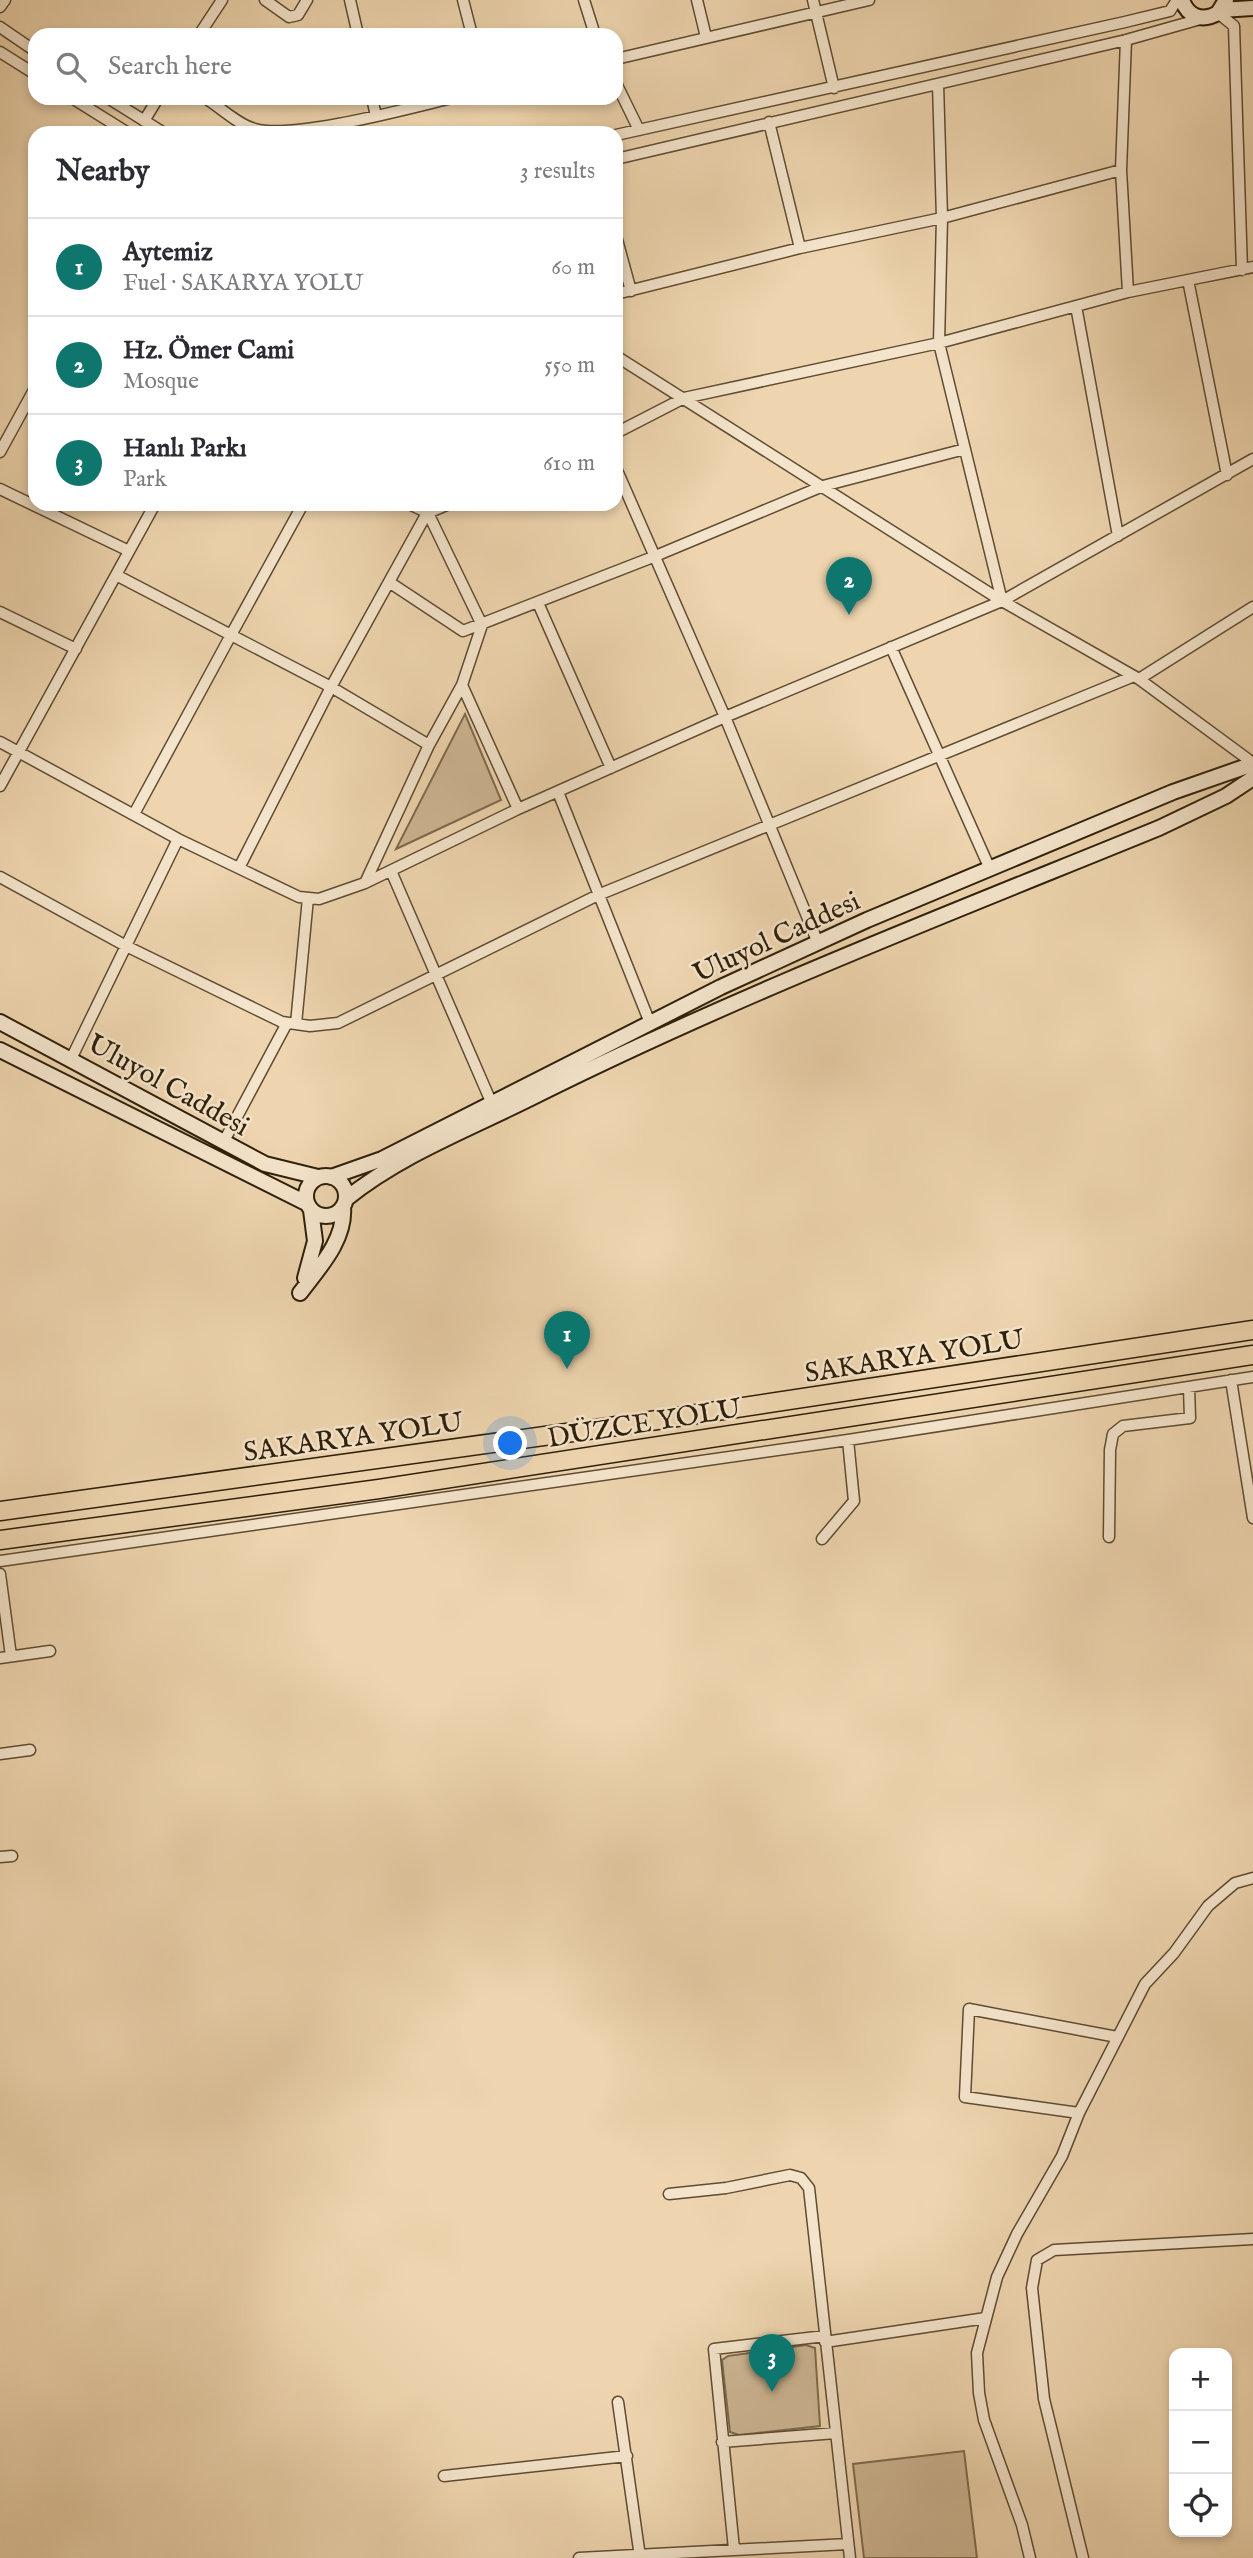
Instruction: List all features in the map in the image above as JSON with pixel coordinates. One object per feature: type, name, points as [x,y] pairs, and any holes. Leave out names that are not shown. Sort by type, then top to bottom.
[{"type":"highway","name":"SAKARYA YOLU","points":[[0,1511],[624,1425],[1253,1330]]},
{"type":"highway","name":"DÜZCE YOLU","points":[[0,1540],[379,1489],[1253,1355]]},
{"type":"main road","points":[[1179,0],[1189,13],[1253,8]]},
{"type":"main road","name":"Uluyol Caddesi","points":[[0,1022],[265,1164],[325,1177],[382,1158],[650,1023],[818,943],[1173,792],[1253,764]]},
{"type":"main road","name":"Uluyol Caddesi","points":[[344,1203],[370,1179],[670,1030],[1159,828],[1226,796],[1253,778]]},
{"type":"main road","name":"Uluyol Caddesi","points":[[0,1049],[309,1207]]},
{"type":"main road","points":[[325,1177],[341,1183],[344,1203],[340,1230],[325,1260],[300,1293],[310,1267],[315,1241],[307,1188],[325,1177]]},
{"type":"main road","points":[[309,1207],[327,1217],[344,1203]]},
{"type":"street","points":[[0,8],[5,0]]},
{"type":"street","points":[[204,28],[222,0]]},
{"type":"street","points":[[264,0],[289,17],[298,15],[307,0]]},
{"type":"street","points":[[351,0],[357,28]]},
{"type":"street","points":[[463,0],[470,28]]},
{"type":"street","points":[[584,0],[593,28]]},
{"type":"street","points":[[697,0],[706,37]]},
{"type":"street","points":[[813,0],[834,88]]},
{"type":"street","points":[[623,57],[869,0]]},
{"type":"street","points":[[623,133],[1136,20],[1170,11],[1179,0]]},
{"type":"street","points":[[623,157],[1126,40],[1218,10],[1234,26],[1242,270]]},
{"type":"street","points":[[0,27],[28,46]]},
{"type":"street","points":[[1126,40],[1121,170],[1128,292]]},
{"type":"street","points":[[2,57],[28,70]]},
{"type":"street","points":[[937,85],[942,218],[939,344],[1002,601]]},
{"type":"street","points":[[623,97],[639,130]]},
{"type":"street","points":[[83,105],[117,126]]},
{"type":"street","points":[[119,105],[152,126]]},
{"type":"street","points":[[144,121],[154,105]]},
{"type":"street","points":[[216,105],[249,126]]},
{"type":"street","points":[[374,105],[376,116]]},
{"type":"street","points":[[316,126],[422,105]]},
{"type":"street","points":[[769,122],[800,248]]},
{"type":"street","points":[[623,293],[800,248],[942,218],[1121,170]]},
{"type":"street","points":[[623,262],[631,291]]},
{"type":"street","points":[[623,429],[684,398],[939,344],[1128,292],[1253,267]]},
{"type":"street","points":[[1188,280],[1227,475]]},
{"type":"street","points":[[1076,306],[1118,536]]},
{"type":"street","points":[[623,360],[1002,601],[1137,678],[1253,764]]},
{"type":"street","points":[[0,452],[28,401]]},
{"type":"street","points":[[389,582],[463,631],[653,557],[823,486],[965,449]]},
{"type":"street","points":[[0,741],[178,839],[299,897],[319,899],[365,883],[518,809],[725,717],[1002,601],[1253,459]]},
{"type":"street","points":[[623,485],[771,825],[818,943]]},
{"type":"street","points":[[0,489],[28,502]]},
{"type":"street","points":[[46,511],[129,551]]},
{"type":"street","points":[[0,786],[151,511]]},
{"type":"street","points":[[134,814],[299,511]]},
{"type":"street","points":[[239,868],[331,687],[428,511]]},
{"type":"street","points":[[365,883],[429,745],[462,685],[482,625],[431,511]]},
{"type":"street","points":[[116,575],[331,687],[429,745]]},
{"type":"street","points":[[538,603],[611,768]]},
{"type":"street","points":[[0,877],[126,946],[292,1024],[338,1023],[598,895],[1137,678],[1253,607]]},
{"type":"street","points":[[0,612],[76,649]]},
{"type":"street","points":[[891,647],[990,869]]},
{"type":"street","points":[[462,685],[518,809]]},
{"type":"street","points":[[558,792],[650,1023]]},
{"type":"street","points":[[71,1059],[178,839]]},
{"type":"street","points":[[391,871],[492,1104]]},
{"type":"street","points":[[223,1143],[292,1024],[308,898]]},
{"type":"street","points":[[0,1561],[848,1440],[1253,1377]]},
{"type":"street","points":[[1231,1380],[1253,1518]]},
{"type":"street","points":[[1109,1536],[1110,1450],[1113,1434],[1122,1426],[1190,1418],[1189,1387]]},
{"type":"street","points":[[822,1539],[854,1501],[848,1440]]},
{"type":"street","points":[[0,1574],[5,1657],[50,1651]]},
{"type":"street","points":[[0,1755],[30,1750]]},
{"type":"street","points":[[0,1857],[12,1856]]},
{"type":"street","points":[[1030,2558],[1022,2525],[984,2420],[977,2353],[997,2277],[1017,2234],[1062,2156],[1079,2113],[1145,1984],[1174,1953],[1208,1906],[1235,1883],[1253,1878]]},
{"type":"street","points":[[1079,2113],[965,2097],[969,2009],[1117,2037]]},
{"type":"street","points":[[669,2193],[726,2189],[790,2175],[801,2178],[809,2188],[850,2558]]},
{"type":"street","points":[[1083,2558],[1044,2399],[1032,2278],[1037,2260],[1054,2250],[1253,2239]]},
{"type":"street","points":[[734,2549],[714,2348],[825,2339],[986,2318]]},
{"type":"street","points":[[618,2402],[640,2556]]},
{"type":"street","points":[[722,2442],[836,2433]]},
{"type":"street","points":[[444,2476],[627,2456]]},
{"type":"street","points":[[579,2558],[848,2544]]},
{"type":"shaded area","points":[[465,714],[501,800],[396,849]]},
{"type":"shaded area","points":[[806,2345],[815,2348],[820,2426],[739,2435],[730,2432],[722,2360],[728,2356]]},
{"type":"shaded area","points":[[964,2451],[977,2558],[864,2558],[853,2464]]},
{"type":"place","name":"Hz. Ömer Cami","points":[[849,615]]},
{"type":"place","name":"Aytemiz","points":[[567,1369]]},
{"type":"place","name":"Hanlı Parkı","points":[[772,2392]]}]
